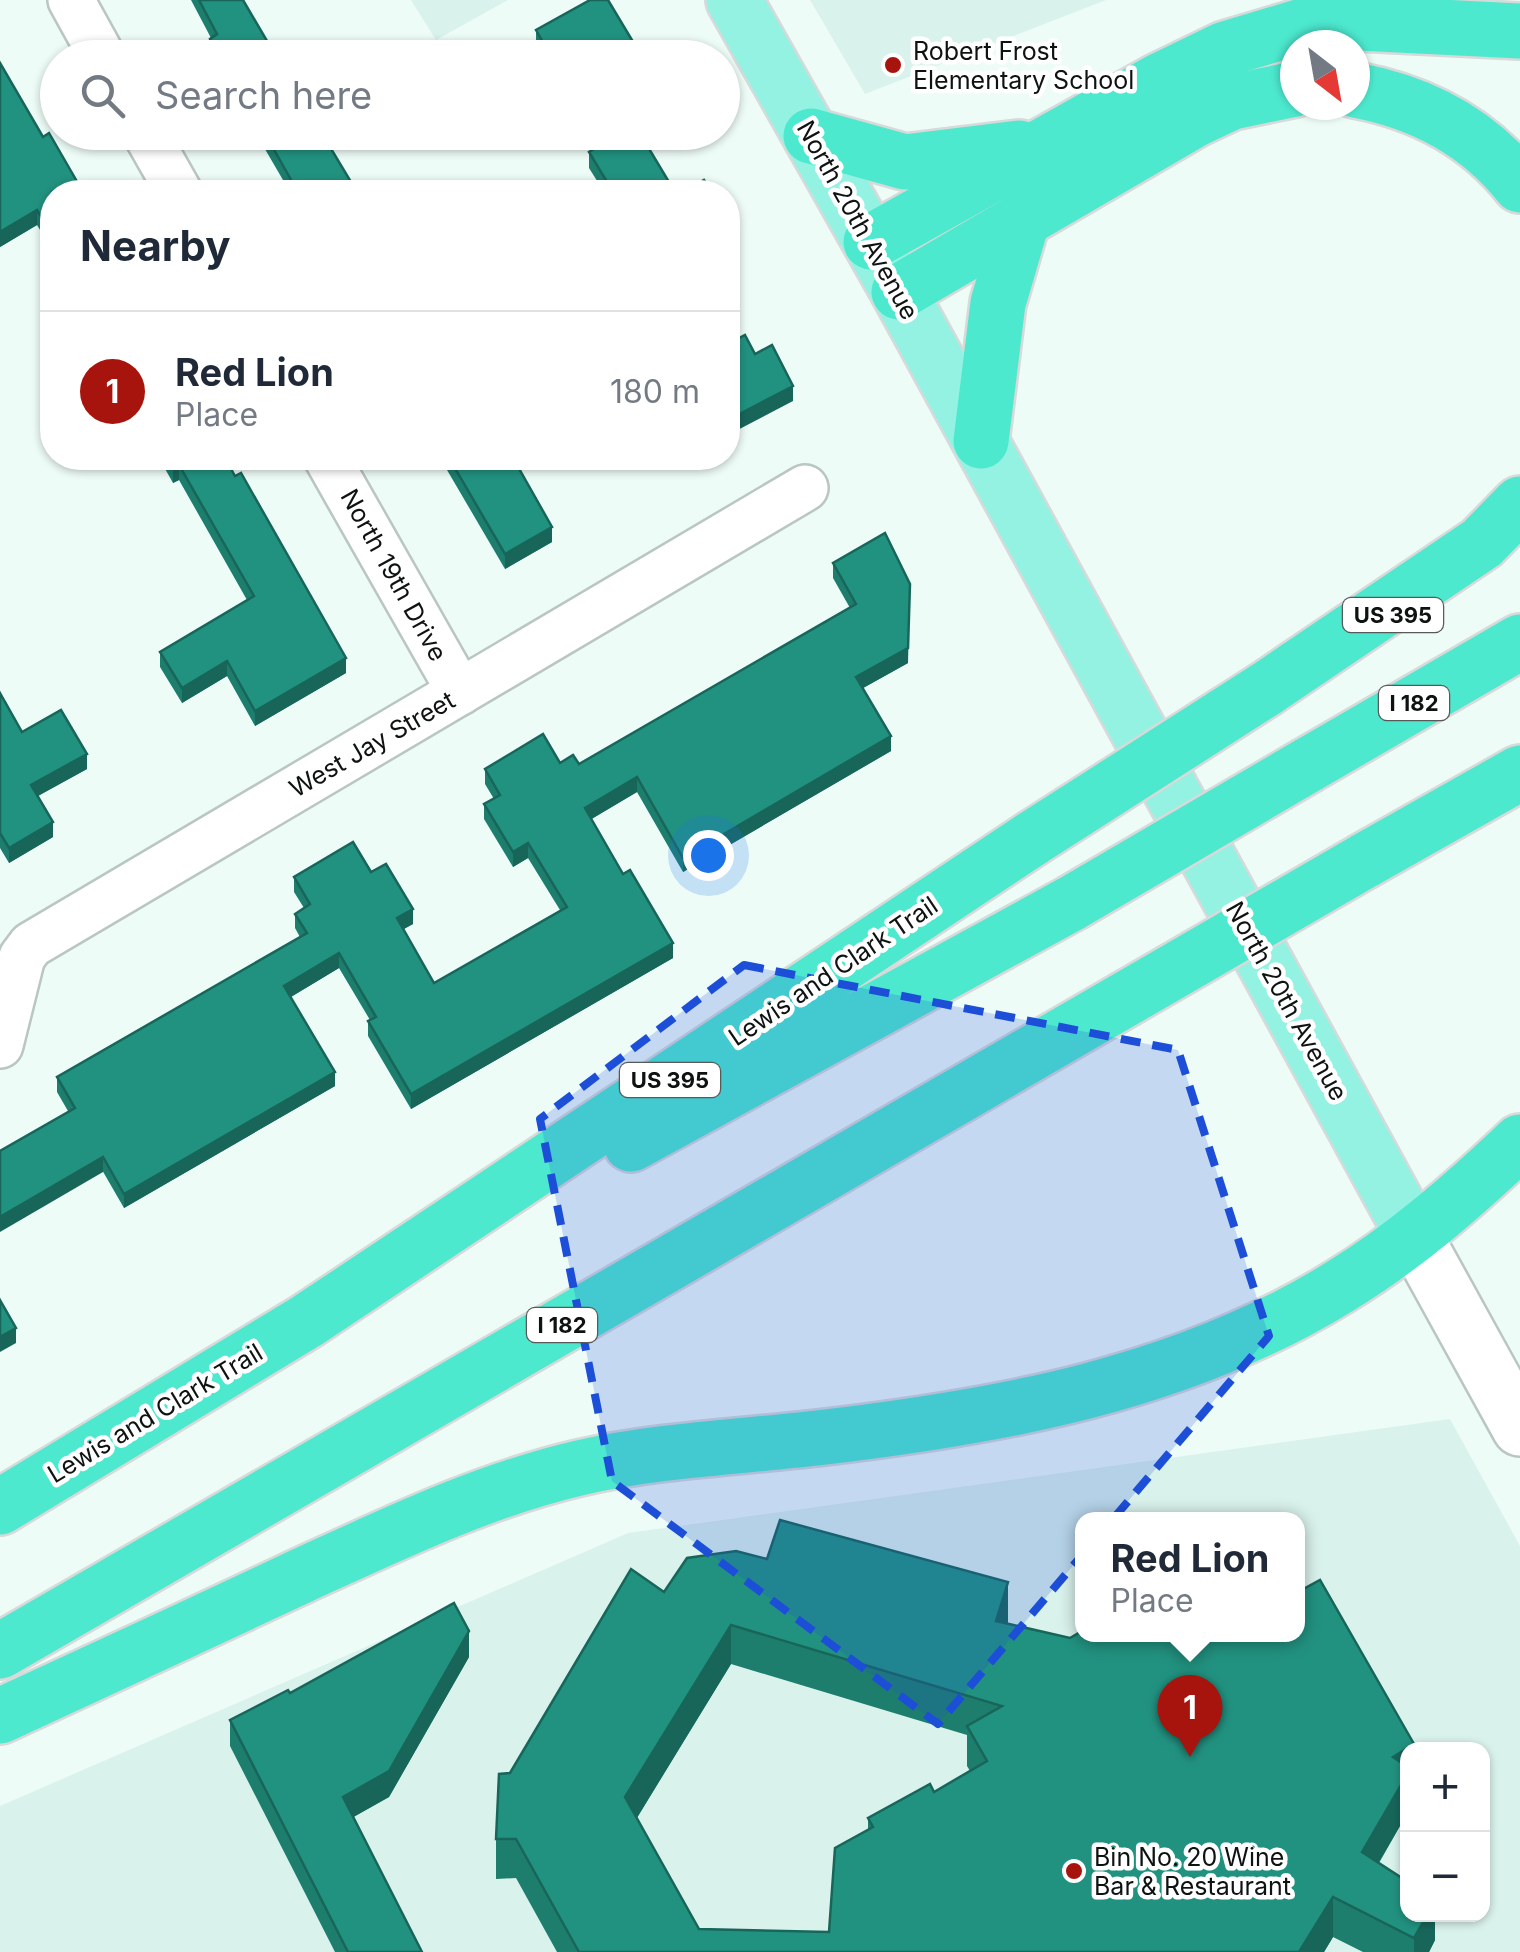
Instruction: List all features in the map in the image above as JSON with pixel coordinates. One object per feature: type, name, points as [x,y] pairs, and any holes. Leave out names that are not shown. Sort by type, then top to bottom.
[{"type":"highway","points":[[871,242],[1226,49],[1319,22],[1520,31]]},
{"type":"highway","points":[[899,292],[1194,120],[1232,102],[1280,92]]},
{"type":"highway","points":[[1370,93],[1399,100],[1437,116],[1474,139],[1520,185]]},
{"type":"highway","points":[[810,136],[905,162],[1047,144]]},
{"type":"highway","points":[[981,441],[998,303],[1023,218]]},
{"type":"highway","points":[[1266,689],[1482,543],[1520,504]]},
{"type":"highway","name":"Lewis and Clark Trail","points":[[0,1507],[306,1321],[1033,838],[1266,689],[1520,541]]},
{"type":"highway","name":"I 182","points":[[306,1321],[1072,904],[1520,642]]},
{"type":"highway","name":"I 182","points":[[0,1650],[1520,773]]},
{"type":"highway","points":[[0,1716],[426,1519],[500,1491],[632,1459],[912,1424],[1100,1388],[1178,1365],[1279,1321],[1341,1286],[1414,1234],[1520,1142]]},
{"type":"main road","name":"North 20th Avenue","points":[[734,0],[899,292],[1520,1428]]},
{"type":"street","points":[[71,0],[93,40]]},
{"type":"street","points":[[155,150],[172,180]]},
{"type":"street","name":"North 19th Drive","points":[[334,470],[460,692]]},
{"type":"street","name":"West Jay Street","points":[[0,1046],[6,997],[22,956],[32,945],[805,488]]},
{"type":"highlighted area","points":[[744,965],[1178,1050],[1269,1336],[938,1724],[612,1481],[540,1119]]},
{"type":"shaded area","points":[[411,0],[508,0],[436,40]]},
{"type":"shaded area","name":"Robert Frost Elementary School","points":[[810,0],[1106,0],[865,94]]},
{"type":"shaded area","points":[[1450,1419],[1520,1546],[1520,1952],[0,1952],[0,1806],[628,1533]]},
{"type":"building","points":[[199,0],[243,0],[266,40],[211,40],[217,34]]},
{"type":"building","points":[[590,0],[608,0],[632,40],[542,40],[536,30]]},
{"type":"building","points":[[0,63],[40,132],[40,150],[59,150],[76,180],[40,180],[40,215],[37,210],[0,232]]},
{"type":"building","points":[[274,150],[332,150],[350,180],[291,180]]},
{"type":"building","points":[[650,150],[668,180],[606,180],[589,152]]},
{"type":"building","points":[[745,335],[755,354],[772,345],[793,386],[740,414],[740,338]]},
{"type":"building","points":[[182,470],[232,470],[235,476],[241,473],[346,658],[255,711],[227,661],[182,688],[160,652],[254,596]]},
{"type":"building","points":[[456,470],[520,470],[552,527],[505,554]]},
{"type":"building","points":[[885,533],[910,584],[908,648],[856,677],[891,736],[683,858],[637,777],[585,808],[623,874],[630,870],[673,943],[411,1094],[368,1021],[376,1017],[339,953],[284,986],[335,1072],[124,1194],[103,1157],[0,1217],[0,1151],[75,1108],[57,1077],[307,933],[295,914],[310,904],[294,877],[353,842],[371,872],[386,864],[413,909],[397,918],[434,983],[567,907],[528,843],[513,852],[484,804],[500,795],[485,769],[543,734],[560,763],[573,755],[579,764],[856,604],[833,563]]},
{"type":"building","points":[[0,693],[22,732],[61,710],[87,754],[31,785],[53,822],[9,848],[0,833]]},
{"type":"building","points":[[0,1300],[16,1328],[0,1337]]},
{"type":"building","points":[[780,1520],[1008,1582],[996,1621],[1070,1638],[1075,1635],[1075,1642],[1305,1642],[1305,1588],[1320,1580],[1413,1742],[1400,1742],[1400,1753],[1393,1757],[1400,1762],[1400,1787],[1362,1852],[1400,1877],[1400,1922],[1423,1922],[1414,1938],[1333,1897],[1299,1952],[579,1952],[516,1839],[496,1839],[499,1774],[510,1773],[631,1569],[664,1592],[687,1558],[736,1551],[767,1559]],"holes":[[[731,1625],[1002,1706],[967,1726],[987,1761],[934,1792],[930,1784],[868,1818],[873,1827],[835,1848],[829,1932],[699,1929],[625,1797]]]},
{"type":"building","points":[[454,1603],[469,1631],[389,1771],[343,1797],[422,1952],[348,1952],[230,1720],[288,1690],[290,1693]]},
{"type":"place","name":"Robert Frost Elementary School","points":[[893,65]]},
{"type":"place","name":"Red Lion","points":[[1190,1757]]},
{"type":"place","name":"Bin No. 20 Wine Bar & Restaurant","points":[[1074,1871]]}]
